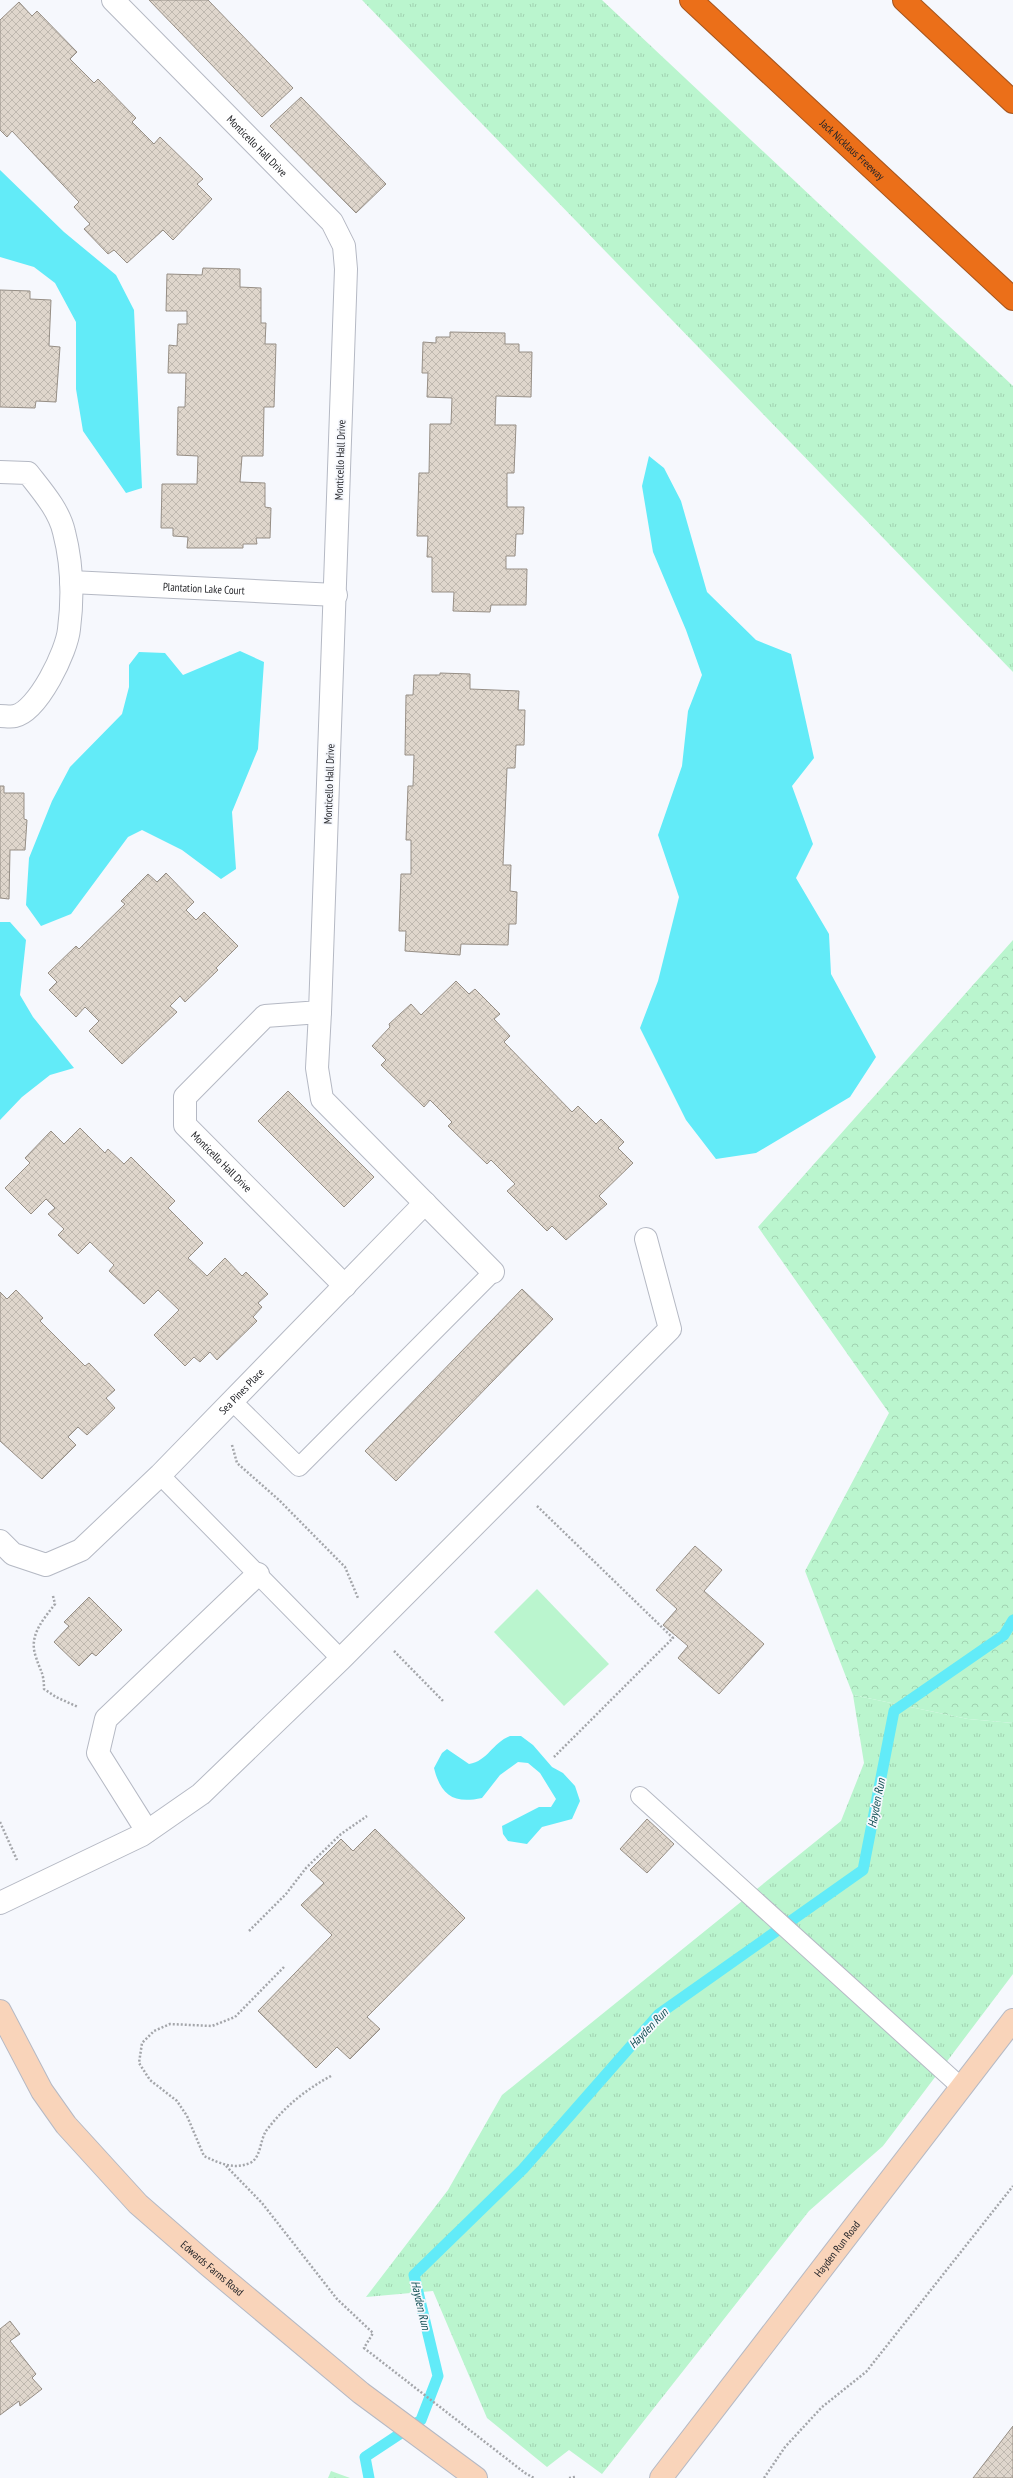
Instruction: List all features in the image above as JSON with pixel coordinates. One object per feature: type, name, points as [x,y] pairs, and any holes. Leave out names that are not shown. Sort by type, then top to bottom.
[{"type":"highway","name":"Jack Nicklaus Freeway","points":[[691,0],[1013,299]]},
{"type":"highway","points":[[904,0],[1013,102]]},
{"type":"main road","name":"Edwards Farms Road","points":[[0,2011],[42,2092],[62,2120],[138,2204],[208,2265],[361,2393],[476,2478]]},
{"type":"main road","name":"Hayden Run Road","points":[[661,2478],[1013,2020]]},
{"type":"street","name":"Monticello Hall Drive","points":[[113,0],[332,222],[344,246],[346,269],[336,595],[317,1068],[322,1099],[494,1272]]},
{"type":"street","points":[[0,472],[28,473],[48,498],[64,531],[71,582],[69,631],[52,678],[33,706],[16,716],[0,716]]},
{"type":"street","name":"Plantation Lake Court","points":[[71,582],[336,595]]},
{"type":"street","name":"Monticello Hall Drive","points":[[320,1012],[265,1016],[185,1097],[185,1124],[345,1286]]},
{"type":"street","name":"Sea Pines Place","points":[[46,1565],[82,1550],[160,1475],[425,1203]]},
{"type":"street","points":[[0,1903],[147,1831],[201,1794],[341,1659],[514,1483],[670,1329],[646,1239]]},
{"type":"street","points":[[0,1541],[13,1554],[46,1565]]},
{"type":"street","points":[[147,1831],[98,1753],[106,1719],[258,1574]]},
{"type":"lane","points":[[225,1409],[299,1467],[494,1272]]},
{"type":"lane","points":[[160,1475],[341,1659]]},
{"type":"lane","points":[[640,1796],[961,2087]]},
{"type":"path","points":[[225,1409],[237,1464],[279,1500],[345,1566],[371,1628],[444,1702]]},
{"type":"path","points":[[514,1483],[673,1638],[554,1757]]},
{"type":"path","points":[[46,1565],[55,1604],[41,1622],[32,1641],[36,1657],[44,1673],[44,1689],[56,1697],[106,1719]]},
{"type":"path","points":[[249,1931],[286,1894],[306,1868],[341,1834],[367,1816]]},
{"type":"path","points":[[0,1822],[29,1888]]},
{"type":"path","points":[[284,1967],[235,2017],[212,2026],[170,2024],[154,2031],[142,2043],[139,2063],[150,2080],[177,2101],[187,2116],[204,2156],[226,2166],[262,2203],[337,2299],[373,2333],[364,2348],[534,2478]]},
{"type":"path","points":[[226,2166],[251,2162],[257,2156],[264,2133],[272,2123],[298,2097],[331,2076]]},
{"type":"path","points":[[764,2478],[785,2447],[822,2407],[866,2372],[1013,2186]]},
{"type":"path","points":[[569,2478],[575,2477],[574,2478]]},
{"type":"green space","points":[[362,0],[602,0],[1013,386],[1013,672]]},
{"type":"green space","points":[[1013,940],[1013,1723],[968,1719],[853,1695],[805,1571],[889,1413],[758,1227]]},
{"type":"green space","points":[[537,1589],[609,1664],[564,1706],[494,1632]]},
{"type":"green space","points":[[853,1695],[968,1719],[1013,1723],[1013,1974],[883,2146],[809,2211],[602,2474],[569,2450],[547,2467],[487,2418],[433,2291],[366,2297],[448,2190],[502,2095],[841,1821],[864,1763]]},
{"type":"green space","points":[[331,2471],[350,2478],[328,2478]]},
{"type":"water","points":[[0,170],[64,232],[116,275],[134,310],[142,488],[126,493],[83,431],[76,389],[76,322],[55,283],[34,267],[0,257]]},
{"type":"water","points":[[649,456],[664,468],[681,501],[707,592],[756,640],[791,654],[814,758],[792,786],[813,844],[796,878],[829,934],[831,974],[876,1057],[850,1097],[756,1153],[716,1159],[686,1120],[640,1028],[658,981],[679,897],[658,835],[682,766],[688,711],[702,675],[686,630],[653,552],[642,486]]},
{"type":"water","points":[[240,651],[264,662],[258,749],[232,812],[236,869],[221,879],[182,850],[142,830],[128,837],[71,914],[41,926],[26,905],[29,858],[52,801],[70,767],[122,714],[129,687],[129,665],[139,652],[165,653],[183,675]]},
{"type":"water","points":[[0,922],[10,922],[26,940],[20,995],[33,1017],[74,1068],[50,1075],[22,1097],[0,1120]]},
{"type":"water","points":[[510,1736],[521,1736],[533,1745],[552,1767],[563,1773],[575,1786],[580,1801],[572,1819],[542,1827],[527,1844],[508,1841],[503,1834],[502,1826],[539,1807],[551,1807],[556,1799],[540,1773],[528,1763],[518,1762],[500,1775],[482,1798],[472,1800],[456,1799],[450,1796],[437,1778],[434,1768],[442,1753],[447,1749],[469,1764],[486,1756],[499,1743]]},
{"type":"building","points":[[149,0],[208,0],[293,88],[262,117]]},
{"type":"building","points":[[19,2],[32,16],[37,11],[77,52],[70,59],[94,83],[98,79],[136,118],[132,122],[154,144],[160,137],[203,179],[197,184],[212,199],[173,240],[163,230],[127,263],[114,250],[108,254],[84,229],[90,224],[74,207],[79,202],[12,131],[7,137],[0,130],[0,20]]},
{"type":"building","points":[[301,97],[386,184],[356,213],[270,126]]},
{"type":"building","points":[[203,268],[240,269],[240,287],[261,288],[261,323],[266,323],[265,344],[276,344],[274,407],[264,407],[263,456],[242,456],[240,482],[265,483],[265,507],[271,508],[270,538],[256,538],[257,544],[243,544],[243,548],[187,548],[188,537],[173,536],[173,528],[161,528],[162,484],[197,484],[198,456],[177,455],[178,407],[185,407],[186,373],[168,373],[169,345],[177,346],[178,324],[187,324],[187,311],[166,311],[167,274],[202,275]]},
{"type":"building","points":[[0,290],[30,291],[30,299],[51,300],[49,346],[60,347],[56,402],[36,401],[35,408],[0,407]]},
{"type":"building","points":[[450,332],[505,333],[505,344],[519,344],[519,352],[532,352],[531,397],[496,396],[495,425],[516,425],[514,473],[507,473],[507,507],[524,507],[523,534],[516,534],[515,556],[506,556],[506,569],[527,569],[526,605],[491,605],[490,612],[453,611],[454,592],[432,592],[432,557],[427,557],[428,536],[417,536],[419,473],[429,473],[430,424],[451,424],[452,398],[427,397],[428,373],[422,373],[423,342],[436,343],[436,337],[450,337]]},
{"type":"building","points":[[440,673],[470,674],[470,689],[519,691],[518,710],[525,710],[524,745],[516,745],[515,768],[507,768],[503,865],[511,865],[510,891],[517,892],[516,924],[509,924],[508,945],[461,944],[460,955],[405,951],[406,931],[399,931],[401,874],[411,874],[411,840],[406,840],[408,786],[413,786],[414,755],[405,755],[406,695],[413,695],[414,675],[440,675]]},
{"type":"building","points":[[0,786],[4,786],[4,793],[24,793],[24,819],[27,820],[25,850],[10,850],[9,899],[0,898]]},
{"type":"building","points":[[166,873],[194,902],[186,910],[196,920],[204,912],[238,946],[216,968],[218,970],[185,1002],[180,996],[170,1006],[177,1012],[122,1064],[89,1031],[99,1021],[85,1007],[76,1017],[49,990],[57,982],[48,973],[76,946],[79,949],[125,904],[121,901],[148,874],[157,882]]},
{"type":"building","points":[[456,981],[469,994],[475,989],[500,1014],[494,1019],[510,1036],[504,1042],[572,1112],[578,1106],[596,1124],[601,1119],[624,1142],[618,1148],[633,1163],[599,1196],[607,1204],[566,1240],[552,1226],[547,1231],[507,1191],[515,1184],[491,1160],[487,1164],[448,1126],[452,1122],[430,1100],[424,1107],[381,1065],[386,1060],[372,1046],[390,1027],[389,1024],[411,1004],[421,1015]]},
{"type":"building","points":[[288,1091],[374,1177],[344,1207],[258,1121]]},
{"type":"building","points":[[80,1128],[105,1153],[108,1149],[124,1164],[131,1157],[175,1201],[168,1208],[203,1243],[188,1258],[207,1276],[225,1258],[242,1276],[246,1272],[268,1294],[258,1303],[262,1307],[253,1317],[257,1321],[217,1360],[210,1352],[200,1362],[194,1357],[185,1366],[154,1335],[179,1310],[158,1290],[144,1304],[109,1271],[114,1265],[90,1242],[78,1254],[58,1235],[64,1229],[48,1214],[55,1208],[46,1199],[31,1214],[5,1188],[30,1163],[25,1158],[51,1131],[64,1144]]},
{"type":"building","points":[[522,1289],[553,1319],[396,1481],[365,1451]]},
{"type":"building","points":[[16,1290],[43,1318],[40,1321],[85,1366],[89,1363],[115,1390],[106,1398],[115,1408],[87,1435],[78,1427],[68,1437],[76,1445],[42,1479],[0,1441],[0,1292],[7,1299]]},
{"type":"building","points":[[695,1546],[722,1570],[704,1591],[764,1644],[719,1694],[678,1658],[688,1646],[663,1625],[677,1609],[656,1590]]},
{"type":"building","points":[[89,1597],[122,1630],[96,1656],[92,1653],[79,1666],[54,1642],[69,1626],[64,1622]]},
{"type":"building","points":[[647,1819],[674,1844],[647,1873],[620,1849]]},
{"type":"building","points":[[375,1829],[465,1918],[367,2017],[380,2029],[350,2059],[337,2047],[316,2068],[258,2011],[332,1935],[301,1905],[324,1883],[310,1870],[341,1839],[353,1851]]},
{"type":"building","points":[[10,2321],[20,2334],[10,2341],[36,2374],[32,2378],[42,2389],[20,2406],[19,2401],[0,2415],[0,2329]]},
{"type":"building","points":[[1013,2426],[1013,2478],[973,2478]]},
{"type":"waterway","name":"Hayden Run","points":[[369,2478],[365,2457],[421,2420],[438,2376],[414,2275],[523,2169],[659,2014],[863,1870],[894,1711],[1004,1635],[1013,1620]]}]
